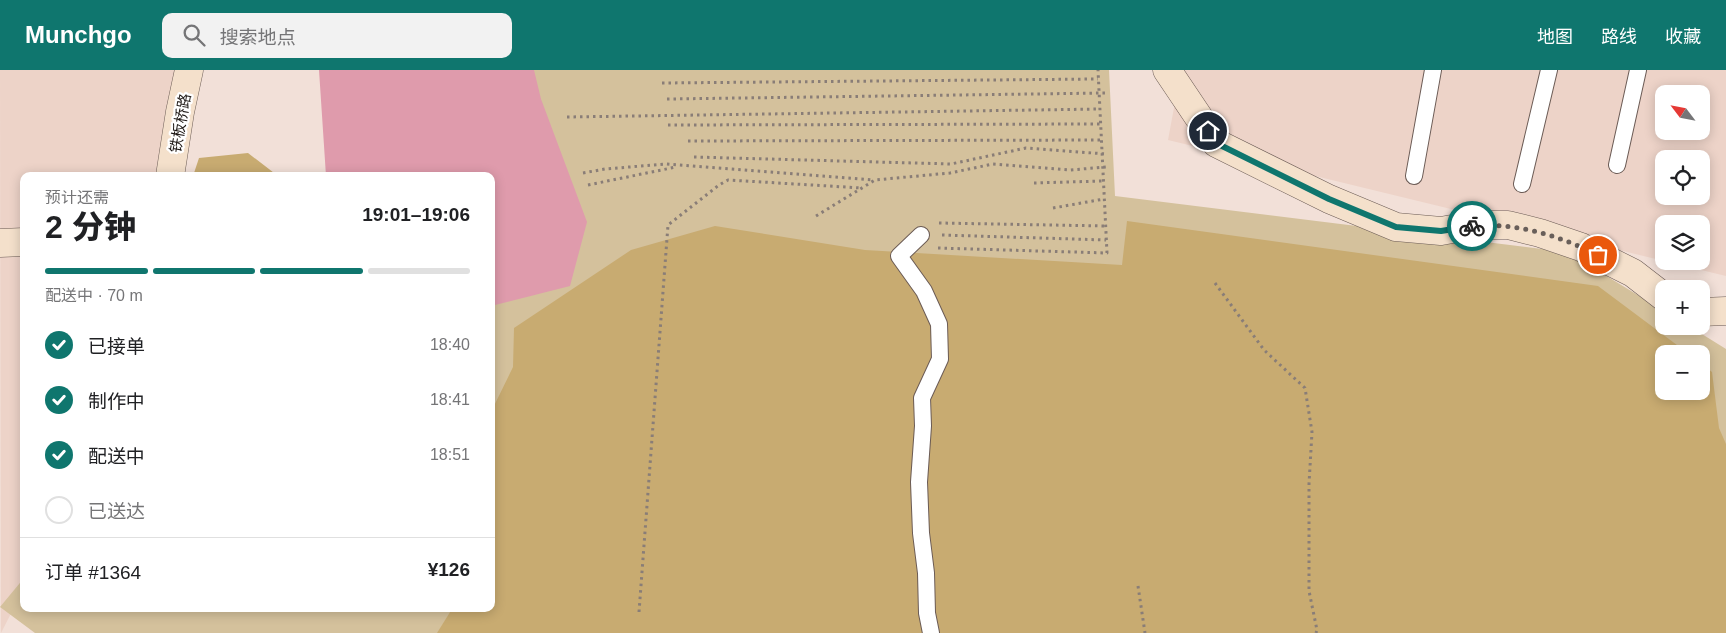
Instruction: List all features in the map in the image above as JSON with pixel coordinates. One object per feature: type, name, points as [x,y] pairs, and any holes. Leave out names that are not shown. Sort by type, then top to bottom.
[{"type":"street","name":"铁板桥路","points":[[171,172],[189,70]]},
{"type":"street","points":[[1167,70],[1216,143],[1329,199],[1396,227],[1441,231],[1474,225],[1508,225],[1540,233],[1581,247],[1633,273],[1655,290]]},
{"type":"street","points":[[0,242],[20,242]]},
{"type":"street","points":[[1710,312],[1726,311]]},
{"type":"lane","points":[[1414,176],[1433,70]]},
{"type":"lane","points":[[1522,184],[1549,70]]},
{"type":"lane","points":[[1617,165],[1638,70]]},
{"type":"lane","points":[[921,235],[899,256],[924,291],[938,324],[940,359],[922,398],[923,426],[919,482],[921,533],[931,633]]},
{"type":"path","points":[[908,248],[1107,253],[1103,181],[1104,154],[1100,124],[1098,70]]},
{"type":"path","points":[[662,83],[1098,79]]},
{"type":"path","points":[[667,99],[1105,94]]},
{"type":"path","points":[[568,117],[1100,108]]},
{"type":"path","points":[[668,125],[1100,124]]},
{"type":"path","points":[[688,141],[1103,140]]},
{"type":"path","points":[[694,157],[951,164],[1026,148],[1104,154]]},
{"type":"path","points":[[583,173],[605,168],[666,164],[875,180],[950,173],[993,164],[1070,170],[1104,168]]},
{"type":"path","points":[[588,185],[681,165]]},
{"type":"path","points":[[639,612],[668,225],[728,180],[862,188]]},
{"type":"path","points":[[816,216],[875,180]]},
{"type":"path","points":[[1034,183],[1103,181]]},
{"type":"path","points":[[1053,208],[1104,199]]},
{"type":"path","points":[[939,223],[1106,226]]},
{"type":"path","points":[[921,235],[1106,240]]},
{"type":"path","points":[[1215,283],[1264,350],[1305,388],[1312,432],[1309,484],[1309,591],[1318,630],[1316,633]]},
{"type":"path","points":[[1138,586],[1145,633]]},
{"type":"shaded area","points":[[0,70],[176,70],[158,172],[20,172],[20,596],[1,633]]},
{"type":"shaded area","points":[[319,70],[534,70],[541,99],[587,222],[570,286],[495,305],[495,172],[326,172]]},
{"type":"shaded area","points":[[366,70],[1109,70],[1115,196],[1567,252],[1655,306],[1655,335],[1703,335],[1726,349],[1726,633],[35,633],[0,607],[20,583],[20,612],[495,612],[495,172],[486,172]]},
{"type":"shaded area","points":[[1181,70],[1726,70],[1726,276],[1701,270],[1710,270],[1710,215],[1655,215],[1655,259],[1168,140]]},
{"type":"shaded area","points":[[248,153],[273,172],[194,172],[199,158]]},
{"type":"shaded area","points":[[1127,221],[1598,286],[1655,329],[1655,335],[1664,335],[1677,345],[1655,345],[1655,400],[1710,400],[1710,370],[1712,372],[1719,428],[1726,444],[1726,633],[437,633],[450,612],[495,612],[495,404],[513,367],[514,328],[631,250],[715,226],[865,250],[1122,265]]},
{"type":"way so far","points":[[1472,226],[1508,225],[1540,233],[1598,255]]},
{"type":"route","points":[[1208,131],[1216,143],[1329,199],[1396,227],[1441,231],[1472,226]]}]
